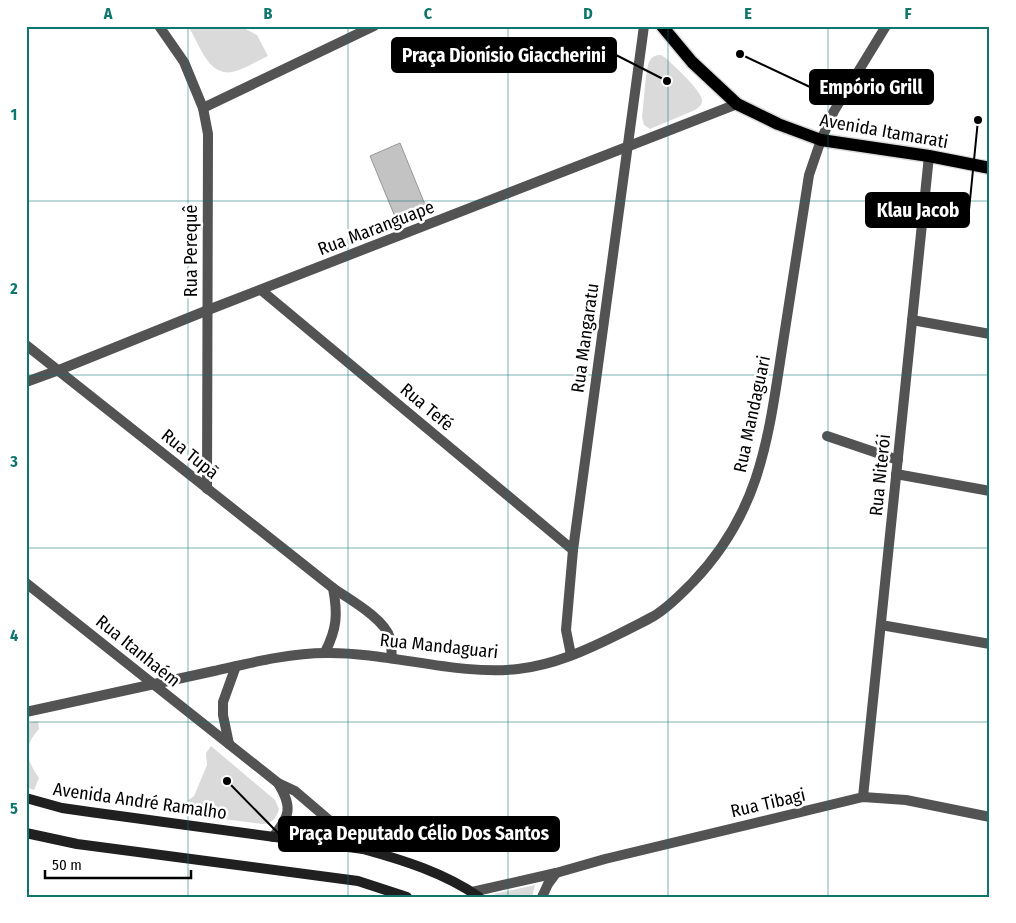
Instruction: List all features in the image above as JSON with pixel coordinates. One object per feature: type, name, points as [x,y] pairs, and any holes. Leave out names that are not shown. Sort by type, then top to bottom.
[{"type":"main road","name":"Avenida Itamarati","points":[[662,26],[692,62],[737,104],[778,124],[822,140],[929,156],[990,168]]},
{"type":"main road","name":"Avenida André Ramalho","points":[[26,798],[62,808],[363,849],[397,858],[427,869],[473,895]]},
{"type":"main road","points":[[26,833],[78,844],[358,881],[407,897]]},
{"type":"street","name":"Rua Perequê","points":[[159,26],[184,62],[204,108],[208,134],[208,488]]},
{"type":"street","points":[[204,108],[361,29],[374,26]]},
{"type":"street","name":"Rua Mangaratu","points":[[571,655],[566,630],[573,550],[644,26]]},
{"type":"street","name":"Rua Mandaguari","points":[[26,712],[236,666],[325,652],[351,653],[492,670],[538,666],[555,662],[609,639],[655,615],[676,599],[719,552],[749,499],[762,463],[772,419],[809,175],[834,112],[886,26]]},
{"type":"street","name":"Rua Maranguape","points":[[26,382],[737,104]]},
{"type":"street","name":"Rua Niterói","points":[[863,797],[929,156]]},
{"type":"street","name":"Rua Tefé","points":[[261,290],[573,550]]},
{"type":"street","points":[[912,320],[990,334]]},
{"type":"street","name":"Rua Tupã","points":[[26,345],[385,627],[390,637],[392,658]]},
{"type":"street","points":[[828,436],[898,460]]},
{"type":"street","points":[[896,474],[990,490]]},
{"type":"street","name":"Rua Itanhaém","points":[[26,583],[278,784],[295,791],[363,849]]},
{"type":"street","points":[[325,652],[333,636],[336,622],[336,603],[333,588]]},
{"type":"street","points":[[881,625],[990,644]]},
{"type":"street","points":[[229,744],[223,716],[224,702],[236,666]]},
{"type":"street","name":"Rua Itanhaém","points":[[273,836],[288,815],[287,800],[278,784]]},
{"type":"street","name":"Rua Tibagi","points":[[473,895],[606,859],[863,797],[906,800],[990,817]]},
{"type":"street","points":[[542,897],[556,873]]},
{"type":"shaded area","points":[[188,26],[240,26],[257,35],[268,56],[239,70],[220,71],[207,60]]},
{"type":"shaded area","points":[[661,55],[693,85],[701,96],[702,102],[695,110],[650,129],[644,125],[642,117],[648,64],[655,56]]},
{"type":"shaded area","points":[[38,721],[39,729],[30,741],[28,753],[31,765],[39,778],[34,790],[26,787],[26,723]]},
{"type":"shaded area","points":[[211,746],[275,800],[279,809],[273,820],[262,824],[186,814],[187,801],[194,796],[207,765],[206,753]]},
{"type":"shaded area","points":[[535,885],[532,897],[497,897],[494,894]]},
{"type":"building","points":[[400,143],[428,212],[398,224],[370,156]]},
{"type":"place","name":"Empório Grill","points":[[740,54]]},
{"type":"place","name":"Praça Dionísio Giaccherini","points":[[667,81]]},
{"type":"place","name":"Klau Jacob","points":[[978,120]]},
{"type":"place","name":"Praça Deputado Célio Dos Santos","points":[[227,781]]}]
